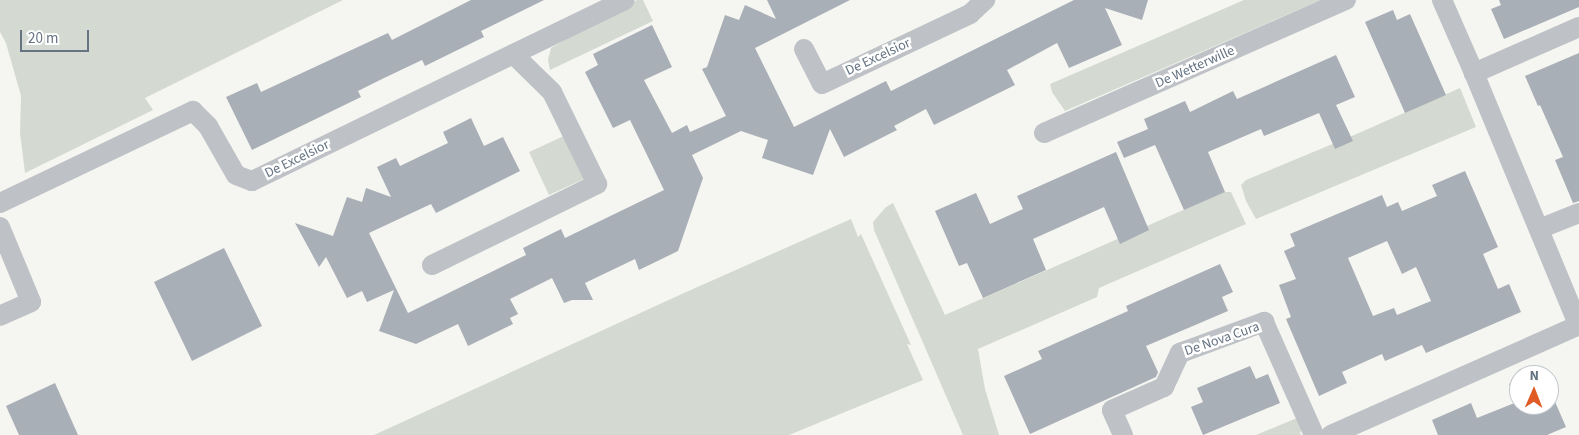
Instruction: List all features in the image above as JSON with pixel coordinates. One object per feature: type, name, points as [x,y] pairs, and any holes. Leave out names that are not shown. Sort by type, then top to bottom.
[{"type":"street","name":"De Excelsior","points":[[0,204],[193,110],[208,126],[236,175],[252,181],[624,0]]},
{"type":"street","name":"De Excelsior","points":[[804,49],[822,84],[966,7],[985,0]]},
{"type":"street","name":"De Wetterwille","points":[[1044,133],[1346,0]]},
{"type":"street","points":[[1331,435],[1579,326],[1474,72],[1442,0]]},
{"type":"street","points":[[1474,72],[1579,27]]},
{"type":"street","points":[[432,265],[597,184],[552,92],[513,54]]},
{"type":"street","points":[[1539,229],[1579,213]]},
{"type":"street","points":[[0,227],[31,302],[0,316]]},
{"type":"street","name":"De Nova Cura","points":[[1123,435],[1112,410],[1164,387],[1180,354],[1264,322],[1314,435]]},
{"type":"shaded area","points":[[0,0],[343,0],[145,98],[153,110],[25,173],[20,133],[21,96],[6,43],[0,32]]},
{"type":"shaded area","points":[[637,0],[643,0],[653,21],[550,70],[548,60],[551,48],[616,10]]},
{"type":"shaded area","points":[[1244,0],[1321,0],[1065,111],[1052,92],[1050,84]]},
{"type":"shaded area","points":[[1460,88],[1476,127],[1256,219],[1246,201],[1241,185],[1246,180]]},
{"type":"shaded area","points":[[566,135],[586,178],[549,195],[529,152]]},
{"type":"shaded area","points":[[1224,192],[1231,192],[1246,224],[1099,288],[1097,297],[978,349],[985,389],[999,435],[963,435],[874,230],[873,222],[886,207],[893,203],[945,315]]},
{"type":"shaded area","points":[[851,219],[858,237],[861,234],[911,345],[907,344],[923,380],[789,435],[374,435],[684,293]]},
{"type":"shaded area","points":[[1297,418],[1303,430],[1300,432],[1301,435],[1256,435]]},
{"type":"building","points":[[471,0],[544,0],[481,31],[484,37],[425,66],[422,60],[382,79],[358,91],[361,97],[252,150],[226,97],[257,83],[261,92],[388,33],[392,40]]},
{"type":"building","points":[[767,0],[850,0],[755,48],[794,127],[886,81],[891,91],[1074,0],[1148,0],[1142,20],[1105,8],[1122,45],[1069,68],[1057,43],[1007,70],[1015,85],[934,125],[926,109],[894,126],[897,130],[844,157],[830,129],[813,175],[762,158],[768,140],[741,131],[692,155],[703,178],[678,251],[639,270],[635,259],[585,283],[593,300],[572,300],[564,303],[552,278],[510,299],[518,314],[510,318],[513,324],[468,346],[458,324],[416,344],[379,331],[394,290],[367,302],[362,291],[347,298],[326,257],[319,267],[295,223],[333,236],[347,197],[362,202],[366,188],[391,197],[377,167],[396,158],[400,166],[448,143],[443,132],[471,118],[484,146],[503,137],[520,171],[436,213],[431,204],[369,233],[408,313],[526,255],[523,248],[561,229],[565,238],[664,190],[630,120],[613,128],[585,72],[598,65],[593,54],[652,25],[672,67],[644,80],[672,133],[687,125],[690,132],[726,116],[702,69],[707,67],[725,15],[739,20],[745,5],[776,19]]},
{"type":"building","points":[[1499,0],[1579,0],[1579,7],[1504,39],[1491,9],[1501,5]]},
{"type":"building","points":[[1393,10],[1397,20],[1410,14],[1446,95],[1405,113],[1365,22]]},
{"type":"building","points":[[1579,53],[1579,201],[1573,203],[1555,160],[1563,157],[1525,76]]},
{"type":"building","points":[[1336,55],[1355,97],[1336,105],[1353,141],[1335,149],[1319,113],[1264,136],[1261,129],[1208,152],[1225,192],[1184,210],[1155,145],[1124,158],[1117,142],[1148,129],[1144,119],[1185,101],[1190,112],[1233,91],[1237,99]]},
{"type":"building","points":[[1116,152],[1149,230],[1120,244],[1104,207],[1033,239],[1046,270],[983,298],[967,263],[959,266],[935,211],[976,193],[990,224],[1023,209],[1017,196]]},
{"type":"building","points":[[1465,171],[1498,247],[1483,254],[1498,289],[1509,284],[1521,312],[1426,353],[1422,345],[1385,361],[1382,354],[1342,372],[1347,383],[1319,396],[1286,319],[1291,317],[1279,285],[1296,279],[1284,251],[1295,246],[1290,234],[1382,195],[1387,207],[1398,202],[1402,211],[1437,196],[1432,185]],"holes":[[[1387,241],[1402,274],[1416,267],[1431,301],[1397,315],[1394,308],[1373,316],[1348,258]]]},
{"type":"building","points":[[224,248],[262,326],[192,361],[154,282]]},
{"type":"building","points":[[1220,264],[1233,292],[1222,297],[1228,311],[1146,346],[1158,372],[1156,377],[1030,434],[1004,376],[1042,359],[1038,351],[1128,311],[1126,306]]},
{"type":"building","points":[[1250,366],[1256,379],[1268,374],[1280,403],[1203,435],[1191,407],[1203,402],[1197,388]]},
{"type":"building","points":[[55,383],[78,435],[19,435],[6,406]]},
{"type":"building","points":[[1471,403],[1477,418],[1509,405],[1509,415],[1559,415],[1559,411],[1566,427],[1547,435],[1438,435],[1432,420]]}]
